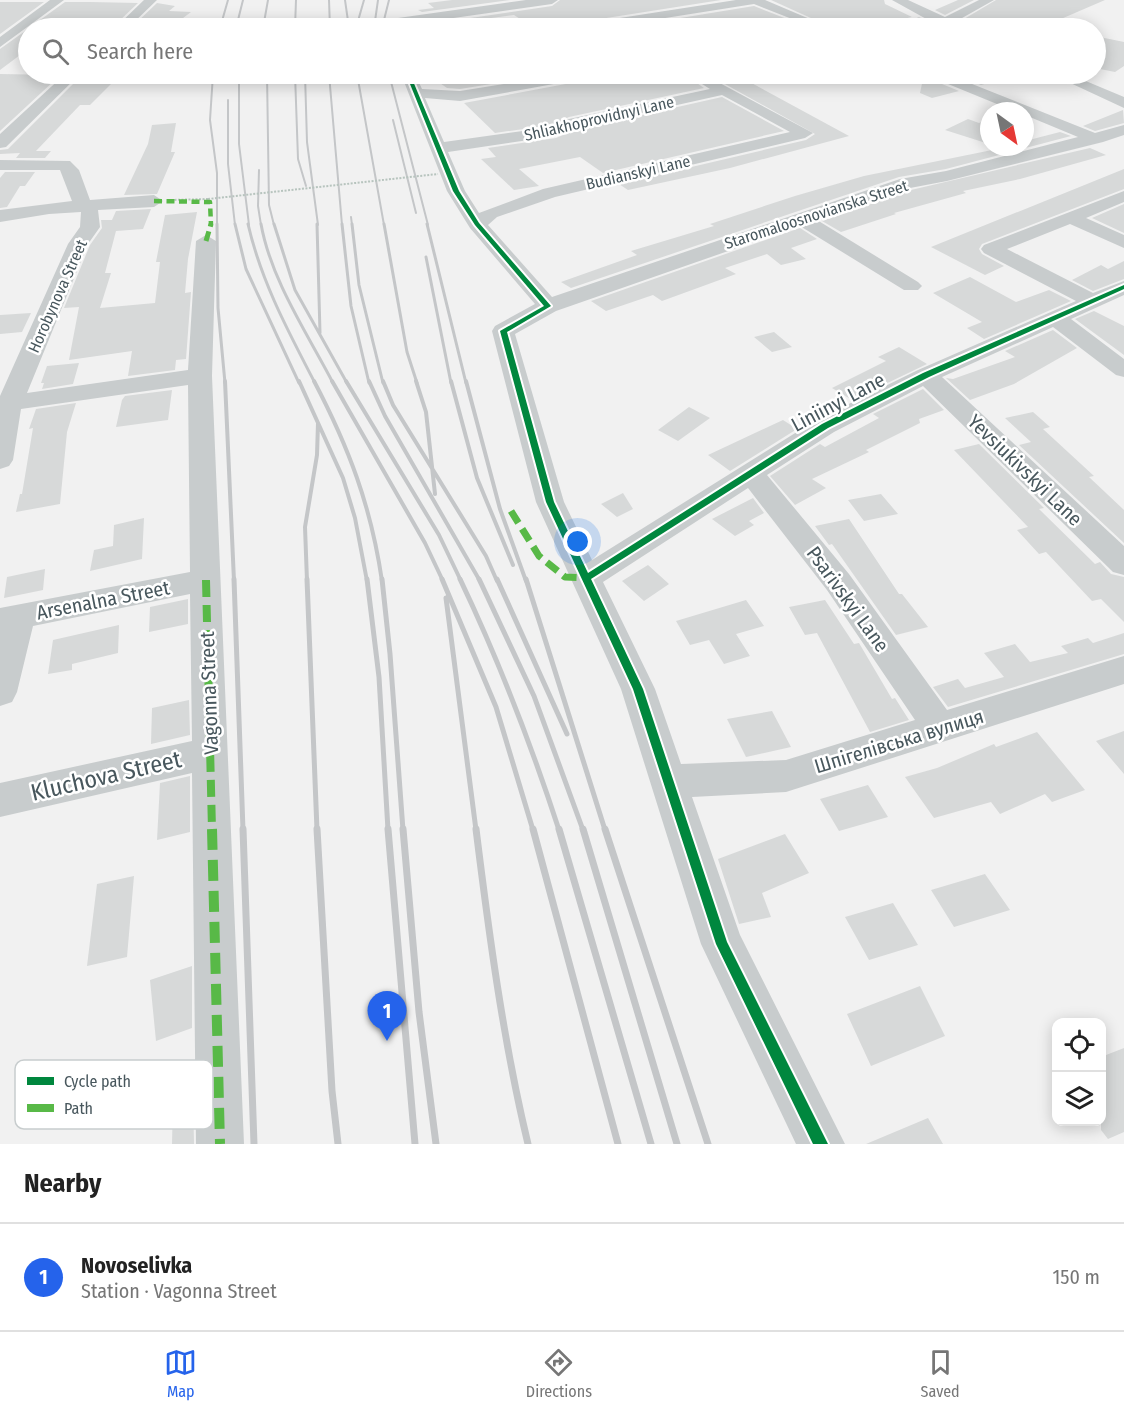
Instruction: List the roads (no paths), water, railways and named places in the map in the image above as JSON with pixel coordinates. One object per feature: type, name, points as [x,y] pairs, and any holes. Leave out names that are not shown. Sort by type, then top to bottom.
[{"type":"street","points":[[34,18],[58,0]]},
{"type":"street","points":[[132,18],[151,0]]},
{"type":"street","points":[[441,18],[552,0]]},
{"type":"street","points":[[644,18],[756,0],[796,18]]},
{"type":"street","points":[[898,0],[936,18]]},
{"type":"street","points":[[952,18],[988,0]]},
{"type":"street","points":[[0,43],[18,30]]},
{"type":"street","points":[[0,142],[62,84]]},
{"type":"street","points":[[412,84],[439,161],[456,191],[477,224],[548,306]]},
{"type":"street","points":[[416,84],[460,96],[529,84]]},
{"type":"street","points":[[710,84],[722,91]]},
{"type":"street","points":[[960,84],[1092,138],[1124,147]]},
{"type":"street","points":[[1081,84],[1124,103]]},
{"type":"street","points":[[1106,95],[1124,84]]},
{"type":"street","name":"Budianskyi Lane","points":[[477,224],[490,213],[549,193],[805,133],[722,91]]},
{"type":"street","name":"Shliakhoprovidnyi Lane","points":[[439,161],[556,131],[569,124],[722,91]]},
{"type":"street","name":"Staromaloosnovianska Street","points":[[586,578],[550,502],[503,331],[548,306],[906,183],[946,176],[1124,130]]},
{"type":"street","name":"Horobynova Street","points":[[0,165],[64,165],[70,170],[76,195],[90,212],[90,227],[78,244],[5,404],[0,460]]},
{"type":"street","points":[[1093,301],[991,249],[1124,196]]},
{"type":"street","points":[[0,216],[85,205],[159,200]]},
{"type":"street","points":[[1069,217],[1124,242]]},
{"type":"street","points":[[800,218],[911,286]]},
{"type":"street","name":"Vagonna Street","points":[[206,242],[200,376],[220,1144]]},
{"type":"street","name":"Liniinyi Lane","points":[[586,578],[825,426],[926,375],[1124,287]]},
{"type":"street","points":[[1055,317],[1124,370]]},
{"type":"street","name":"Yevsiukivskyi Lane","points":[[926,375],[1124,564]]},
{"type":"street","points":[[5,404],[200,376]]},
{"type":"street","name":"Psarivskyi Lane","points":[[752,473],[837,582],[940,728]]},
{"type":"street","points":[[586,578],[638,689],[722,944],[821,1144]]},
{"type":"street","name":"Arsenalna Street","points":[[10,618],[206,580]]},
{"type":"street","points":[[0,692],[10,618]]},
{"type":"street","name":"Шпігелівська вулиця","points":[[668,781],[786,776],[1124,669]]},
{"type":"street","name":"Kluchova Street","points":[[0,800],[211,753]]},
{"type":"railway","points":[[223,18],[228,0]]},
{"type":"railway","points":[[238,18],[243,0]]},
{"type":"railway","points":[[265,18],[268,0]]},
{"type":"railway","points":[[295,18],[296,0]]},
{"type":"railway","points":[[329,0],[330,18]]},
{"type":"railway","points":[[345,0],[348,18]]},
{"type":"railway","points":[[359,18],[364,0]]},
{"type":"railway","points":[[375,18],[378,0]]},
{"type":"railway","points":[[384,18],[389,0]]},
{"type":"railway","points":[[212,84],[210,120],[217,173],[217,224]]},
{"type":"railway","points":[[239,84],[239,144],[249,225]]},
{"type":"railway","points":[[267,84],[269,205],[274,225]]},
{"type":"railway","points":[[295,84],[298,159],[306,186]]},
{"type":"railway","points":[[305,84],[307,142],[318,225]]},
{"type":"railway","points":[[330,84],[342,225]]},
{"type":"railway","points":[[359,84],[384,225]]},
{"type":"railway","points":[[392,84],[428,225]]},
{"type":"railway","points":[[228,100],[228,164],[235,225]]},
{"type":"railway","points":[[393,120],[416,213]]},
{"type":"railway","points":[[259,170],[258,206],[261,225]]},
{"type":"railway","points":[[351,217],[352,225]]},
{"type":"railway","points":[[217,224],[218,308],[225,383]]},
{"type":"railway","points":[[235,224],[246,269],[299,383]]},
{"type":"railway","points":[[248,224],[268,286],[315,382]]},
{"type":"railway","points":[[261,224],[281,286],[333,383]]},
{"type":"railway","points":[[274,224],[295,290],[347,383]]},
{"type":"railway","points":[[317,224],[320,333]]},
{"type":"railway","points":[[342,224],[351,306],[369,383]]},
{"type":"railway","points":[[352,224],[359,285],[383,383]]},
{"type":"railway","points":[[384,224],[407,352],[417,383]]},
{"type":"railway","points":[[427,224],[466,383]]},
{"type":"railway","points":[[426,257],[451,383]]},
{"type":"railway","points":[[225,381],[234,581]]},
{"type":"railway","points":[[299,381],[343,478],[355,518],[367,581]]},
{"type":"railway","points":[[332,381],[425,543],[443,581]]},
{"type":"railway","points":[[346,381],[439,535],[461,581]]},
{"type":"railway","points":[[369,381],[385,416],[480,580]]},
{"type":"railway","points":[[383,381],[393,405],[432,469]]},
{"type":"railway","points":[[416,381],[426,412],[432,469]]},
{"type":"railway","points":[[451,381],[477,478],[513,565]]},
{"type":"railway","points":[[466,381],[500,509],[526,581]]},
{"type":"railway","points":[[315,382],[338,430],[357,478],[372,528],[382,581]]},
{"type":"railway","points":[[307,581],[305,527],[317,455],[318,423]]},
{"type":"railway","points":[[432,469],[486,556],[497,581]]},
{"type":"railway","points":[[432,469],[435,494]]},
{"type":"railway","points":[[234,579],[243,830]]},
{"type":"railway","points":[[307,579],[317,830]]},
{"type":"railway","points":[[367,579],[379,677],[388,830]]},
{"type":"railway","points":[[382,579],[403,830]]},
{"type":"railway","points":[[442,579],[496,707],[533,830]]},
{"type":"railway","points":[[460,579],[514,703],[559,830]]},
{"type":"railway","points":[[497,579],[567,734]]},
{"type":"railway","points":[[526,579],[605,830]]},
{"type":"railway","points":[[480,580],[534,696],[583,830]]},
{"type":"railway","points":[[446,598],[476,830]]},
{"type":"railway","points":[[243,829],[254,1144]]},
{"type":"railway","points":[[317,829],[332,1091],[338,1144]]},
{"type":"railway","points":[[388,829],[415,1144]]},
{"type":"railway","points":[[403,829],[419,1012],[436,1144]]},
{"type":"railway","points":[[476,829],[504,1026],[528,1144]]},
{"type":"railway","points":[[533,829],[618,1144]]},
{"type":"railway","points":[[559,829],[651,1144]]},
{"type":"railway","points":[[583,829],[677,1144]]},
{"type":"railway","points":[[605,829],[708,1144]]},
{"type":"place","name":"Novoselivka","points":[[387,1041]]}]
